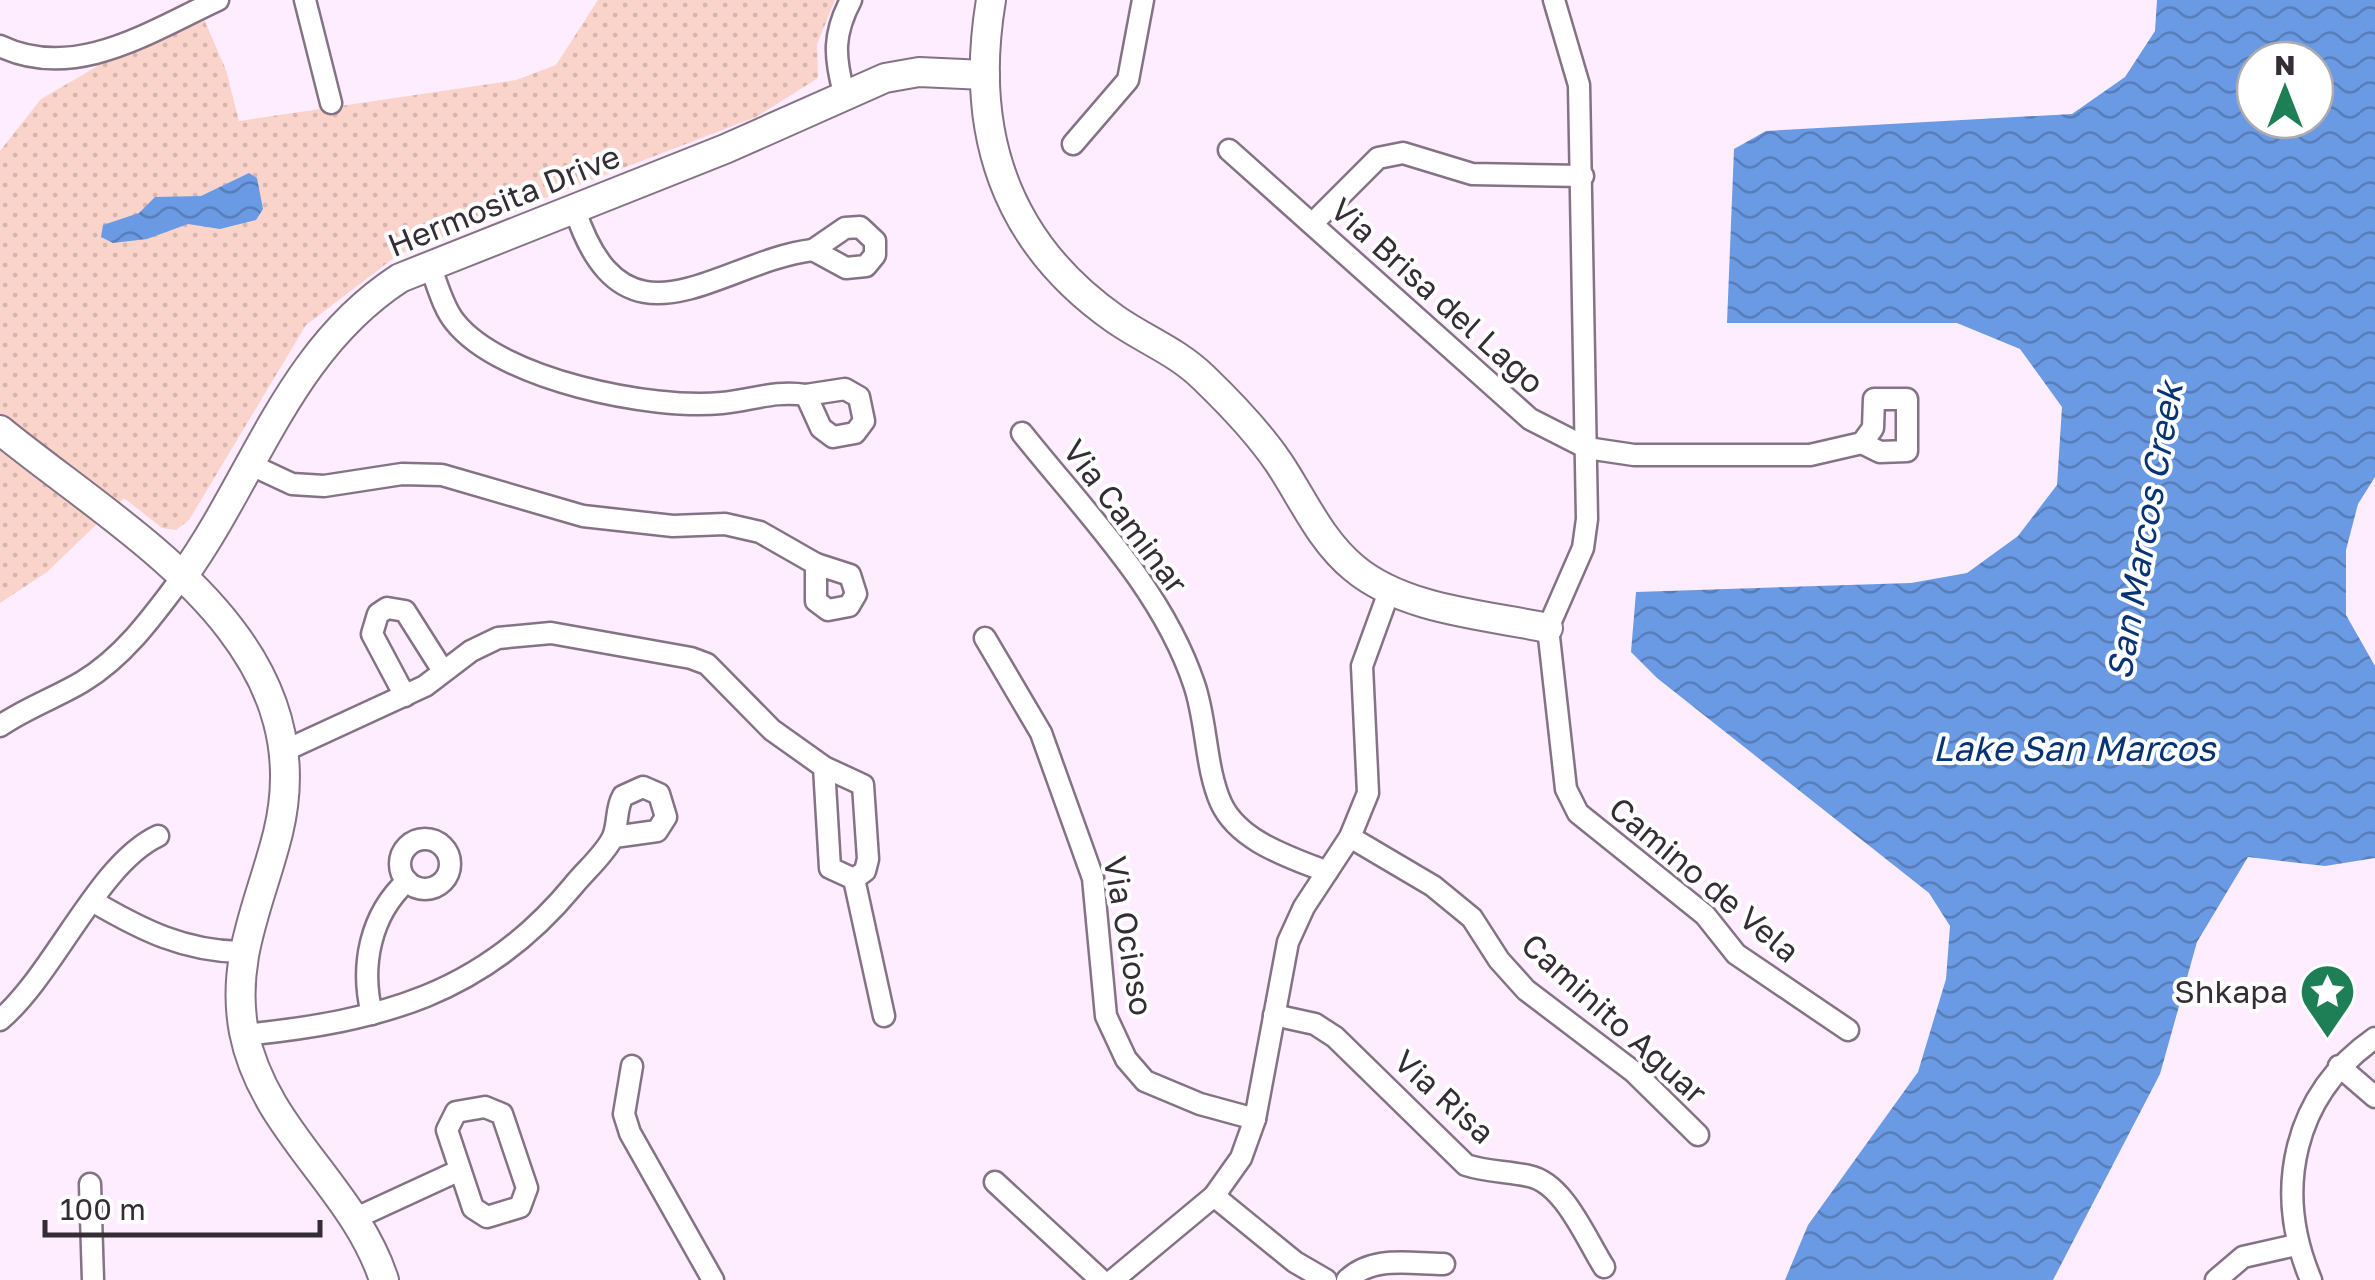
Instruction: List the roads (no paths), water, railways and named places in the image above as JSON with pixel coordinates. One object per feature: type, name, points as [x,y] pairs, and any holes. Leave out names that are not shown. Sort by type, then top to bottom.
[{"type":"street","points":[[0,46],[42,58],[92,56],[218,0]]},
{"type":"street","points":[[305,0],[331,104]]},
{"type":"street","points":[[844,94],[835,60],[835,40],[852,0]]},
{"type":"street","points":[[990,0],[985,74],[991,152],[999,176],[1046,257],[1114,318],[1200,374],[1278,461],[1329,545],[1356,570],[1425,602],[1548,628],[1583,548],[1587,448],[1579,85],[1554,0]]},
{"type":"street","points":[[1073,144],[1128,80],[1143,0]]},
{"type":"street","name":"Hermosita Drive","points":[[0,726],[29,706],[81,682],[121,653],[183,576],[313,356],[344,320],[400,278],[725,150],[885,78],[919,72],[985,74]]},
{"type":"street","name":"Via Brisa del Lago","points":[[1229,150],[1530,420],[1587,448],[1634,455],[1810,455],[1862,444]]},
{"type":"street","points":[[1312,224],[1378,158],[1403,154],[1472,174],[1583,176]]},
{"type":"street","points":[[575,210],[597,259],[611,274],[654,291],[703,288],[813,250]]},
{"type":"street","points":[[430,266],[454,322],[494,353],[561,382],[669,403],[722,403],[782,392],[806,395]]},
{"type":"street","points":[[0,430],[183,576],[238,634],[256,664],[284,751],[286,787],[278,833],[241,952],[239,1006],[244,1035],[254,1073],[273,1109],[356,1218],[384,1280]]},
{"type":"street","name":"Via Caminar","points":[[1022,433],[1138,577],[1167,622],[1194,684],[1222,805],[1262,846],[1327,872]]},
{"type":"street","points":[[247,462],[292,484],[324,486],[402,474],[442,475],[583,516],[656,525],[725,524],[760,532],[816,564]]},
{"type":"street","points":[[1113,1280],[1214,1196],[1241,1158],[1255,1119],[1288,942],[1350,837],[1369,778],[1362,666],[1390,589]]},
{"type":"street","points":[[406,696],[372,634],[378,614],[387,608],[405,611],[444,671]]},
{"type":"street","name":"Camino de Vela","points":[[1548,628],[1566,788],[1578,812],[1705,916],[1736,954],[1848,1030]]},
{"type":"street","points":[[284,751],[406,696],[498,638],[551,633],[691,658],[708,664],[772,730],[824,766],[858,780],[866,792],[868,860],[865,871],[854,879]]},
{"type":"street","name":"Via Ocioso","points":[[985,638],[1041,732],[1092,878],[1106,1016],[1126,1059],[1145,1081],[1200,1104],[1255,1119]]},
{"type":"street","points":[[824,766],[830,868],[854,879]]},
{"type":"street","points":[[0,1020],[46,969],[134,847],[158,836]]},
{"type":"street","points":[[244,1035],[320,1027],[372,1014],[468,980],[508,954],[548,917],[614,837]]},
{"type":"street","name":"Caminito Aguar","points":[[1350,837],[1433,886],[1472,918],[1499,960],[1526,990],[1634,1072],[1698,1136]]},
{"type":"street","points":[[854,879],[884,1016]]},
{"type":"street","points":[[372,1014],[366,989],[376,922],[391,896],[407,881]]},
{"type":"street","points":[[94,902],[154,936],[187,946],[241,952]]},
{"type":"street","name":"Via Risa","points":[[1274,1015],[1315,1024],[1335,1037],[1466,1165],[1489,1172],[1532,1176],[1552,1186],[1604,1267]]},
{"type":"street","points":[[2311,1280],[2296,1245],[2290,1180],[2300,1131],[2318,1094],[2339,1066],[2375,1038]]},
{"type":"street","points":[[632,1066],[624,1114],[630,1133],[714,1280]]},
{"type":"street","points":[[2339,1066],[2375,1097]]},
{"type":"street","points":[[485,1107],[502,1114],[528,1188],[520,1207],[487,1217],[472,1208],[458,1171],[447,1130],[456,1112],[485,1107]]},
{"type":"street","points":[[356,1218],[458,1171]]},
{"type":"street","points":[[995,1182],[1101,1280]]},
{"type":"street","points":[[90,1184],[92,1280]]},
{"type":"street","points":[[1214,1196],[1295,1262],[1326,1280]]},
{"type":"street","points":[[2216,1280],[2244,1258],[2296,1245]]},
{"type":"street","points":[[1347,1280],[1359,1268],[1376,1263],[1444,1264]]},
{"type":"water","name":"Lake San Marcos","points":[[2157,0],[2375,0],[2375,477],[2358,504],[2346,550],[2346,615],[2375,666],[2375,858],[2325,866],[2248,857],[2197,942],[2160,1074],[2053,1280],[1785,1280],[1808,1225],[1918,1072],[1946,979],[1950,926],[1929,893],[1657,678],[1631,652],[1636,592],[1911,583],[1967,573],[2018,536],[2057,485],[2062,407],[2020,349],[1957,323],[1727,323],[1734,149],[1766,131],[2072,114],[2125,77],[2155,31]]},
{"type":"water","points":[[249,173],[257,178],[263,209],[256,220],[220,229],[188,224],[147,239],[113,243],[101,237],[103,225],[139,213],[155,197],[201,196]]},
{"type":"place","name":"Shkapa","points":[[2327,1041]]},
{"type":"water label","name":"San Marcos Creek","points":[[2145,531]]}]
